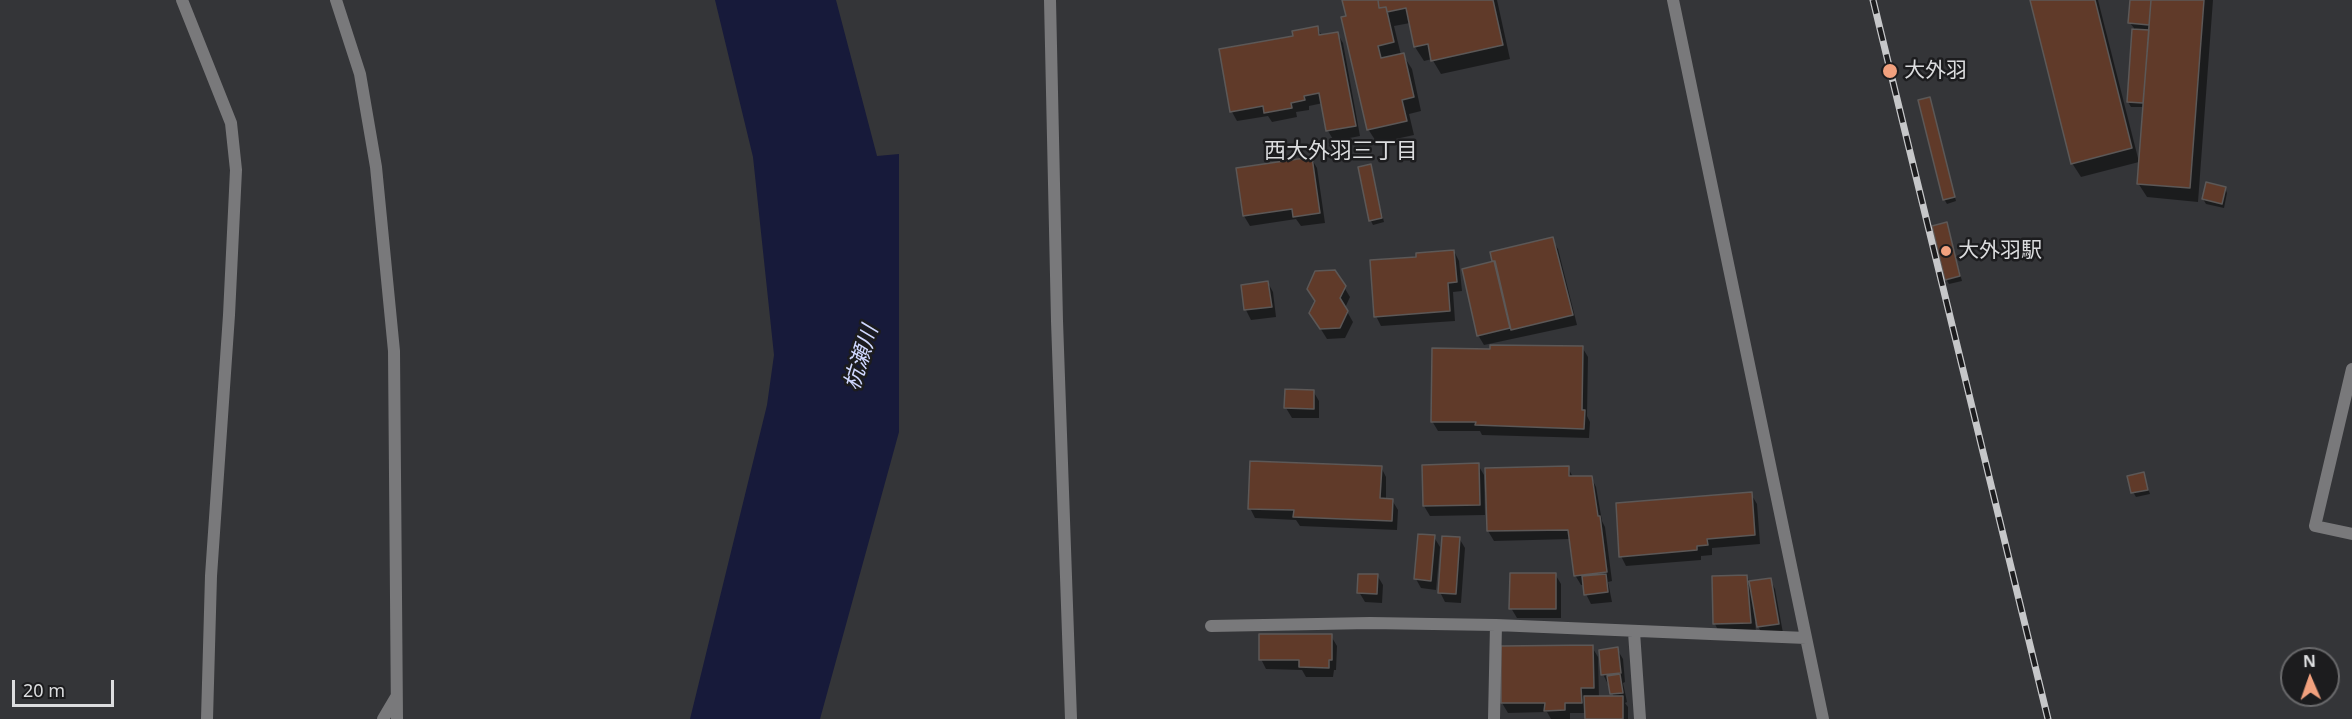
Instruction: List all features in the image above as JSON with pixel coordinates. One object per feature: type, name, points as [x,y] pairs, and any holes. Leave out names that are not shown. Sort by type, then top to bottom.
[{"type":"street","points":[[182,0],[231,123],[236,170],[211,576],[207,719]]},
{"type":"street","points":[[336,0],[360,74],[376,167],[394,351],[397,719]]},
{"type":"street","points":[[1050,0],[1057,321],[1071,719]]},
{"type":"street","points":[[1673,0],[1823,719]]},
{"type":"street","points":[[2352,369],[2315,526],[2352,534]]},
{"type":"street","points":[[1211,626],[1370,623],[1496,624],[1806,638]]},
{"type":"street","points":[[1494,719],[1496,624]]},
{"type":"street","points":[[1634,632],[1640,719]]},
{"type":"street","points":[[383,719],[397,696]]},
{"type":"water","name":"杭瀬川","points":[[715,0],[836,0],[877,156],[899,154],[899,432],[820,719],[690,719],[767,405],[774,355],[753,157]]},
{"type":"building","points":[[1342,0],[1378,0],[1379,8],[1386,7],[1394,42],[1378,46],[1381,58],[1404,53],[1414,97],[1402,100],[1407,121],[1367,130],[1341,17],[1346,16]]},
{"type":"building","points":[[1378,0],[1493,0],[1503,45],[1431,61],[1428,44],[1414,47],[1406,8],[1387,12],[1386,7],[1379,8]]},
{"type":"building","points":[[2030,0],[2095,0],[2132,148],[2071,164]]},
{"type":"building","points":[[2130,0],[2151,0],[2149,25],[2128,23]]},
{"type":"building","points":[[2151,0],[2204,0],[2190,188],[2137,184]]},
{"type":"building","points":[[1318,26],[1319,35],[1338,32],[1356,126],[1326,131],[1319,93],[1304,96],[1305,100],[1291,103],[1292,108],[1264,113],[1263,106],[1230,112],[1219,49],[1293,36],[1292,31]]},
{"type":"building","points":[[2132,29],[2149,30],[2143,103],[2127,102]]},
{"type":"building","points":[[1930,97],[1955,197],[1943,200],[1918,100]]},
{"type":"building","points":[[1312,157],[1320,213],[1293,217],[1292,209],[1243,216],[1236,168]]},
{"type":"building","points":[[1371,164],[1382,218],[1369,221],[1358,167]]},
{"type":"building","points":[[2206,182],[2226,187],[2222,204],[2202,199]]},
{"type":"building","name":"大外羽駅","points":[[1947,222],[1960,276],[1945,280],[1932,226]]},
{"type":"building","points":[[1553,237],[1573,315],[1511,330],[1495,261],[1492,261],[1490,252]]},
{"type":"building","points":[[1454,250],[1457,282],[1448,283],[1450,311],[1374,317],[1370,260],[1416,257],[1416,253]]},
{"type":"building","points":[[1494,261],[1510,328],[1477,336],[1462,269]]},
{"type":"building","points":[[1335,270],[1346,286],[1340,298],[1348,311],[1340,328],[1320,329],[1309,313],[1315,301],[1307,289],[1315,271]]},
{"type":"building","points":[[1268,281],[1272,307],[1244,310],[1241,285]]},
{"type":"building","points":[[1490,345],[1583,346],[1584,429],[1475,425],[1476,422],[1431,422],[1432,348],[1490,349]]},
{"type":"building","points":[[1285,389],[1314,390],[1314,409],[1284,408]]},
{"type":"building","points":[[1250,461],[1382,466],[1380,498],[1393,499],[1392,521],[1293,517],[1294,510],[1248,509]]},
{"type":"building","points":[[1479,463],[1480,505],[1423,506],[1422,465]]},
{"type":"building","points":[[1569,466],[1569,476],[1592,476],[1607,572],[1574,576],[1568,530],[1487,531],[1485,468]]},
{"type":"building","points":[[2144,472],[2148,490],[2131,493],[2127,476]]},
{"type":"building","points":[[1752,492],[1755,535],[1707,539],[1708,545],[1697,546],[1697,550],[1619,557],[1616,503]]},
{"type":"building","points":[[1418,534],[1435,535],[1431,581],[1414,579]]},
{"type":"building","points":[[1442,536],[1460,537],[1456,594],[1438,593]]},
{"type":"building","points":[[1510,573],[1556,573],[1556,609],[1509,609]]},
{"type":"building","points":[[1358,574],[1378,574],[1377,594],[1357,593]]},
{"type":"building","points":[[1606,574],[1608,592],[1584,595],[1582,576]]},
{"type":"building","points":[[1747,575],[1751,623],[1713,624],[1712,576]]},
{"type":"building","points":[[1771,578],[1779,624],[1757,627],[1749,581]]},
{"type":"building","points":[[1259,634],[1332,634],[1332,660],[1329,660],[1329,668],[1299,667],[1299,660],[1259,660]]},
{"type":"building","points":[[1593,645],[1594,688],[1581,688],[1582,703],[1565,703],[1565,710],[1544,711],[1545,703],[1501,703],[1501,646]]},
{"type":"building","points":[[1618,647],[1621,673],[1601,675],[1599,650]]},
{"type":"building","points":[[1620,674],[1623,693],[1610,694],[1607,676]]},
{"type":"building","points":[[1584,696],[1623,696],[1623,719],[1585,719]]},
{"type":"railway","points":[[1873,0],[2048,719]]},
{"type":"place","name":"大外羽","points":[[1890,71]]},
{"type":"place","name":"大外羽駅","points":[[1946,251]]},
{"type":"district","name":"西大外羽三丁目","points":[[1341,152]]}]
